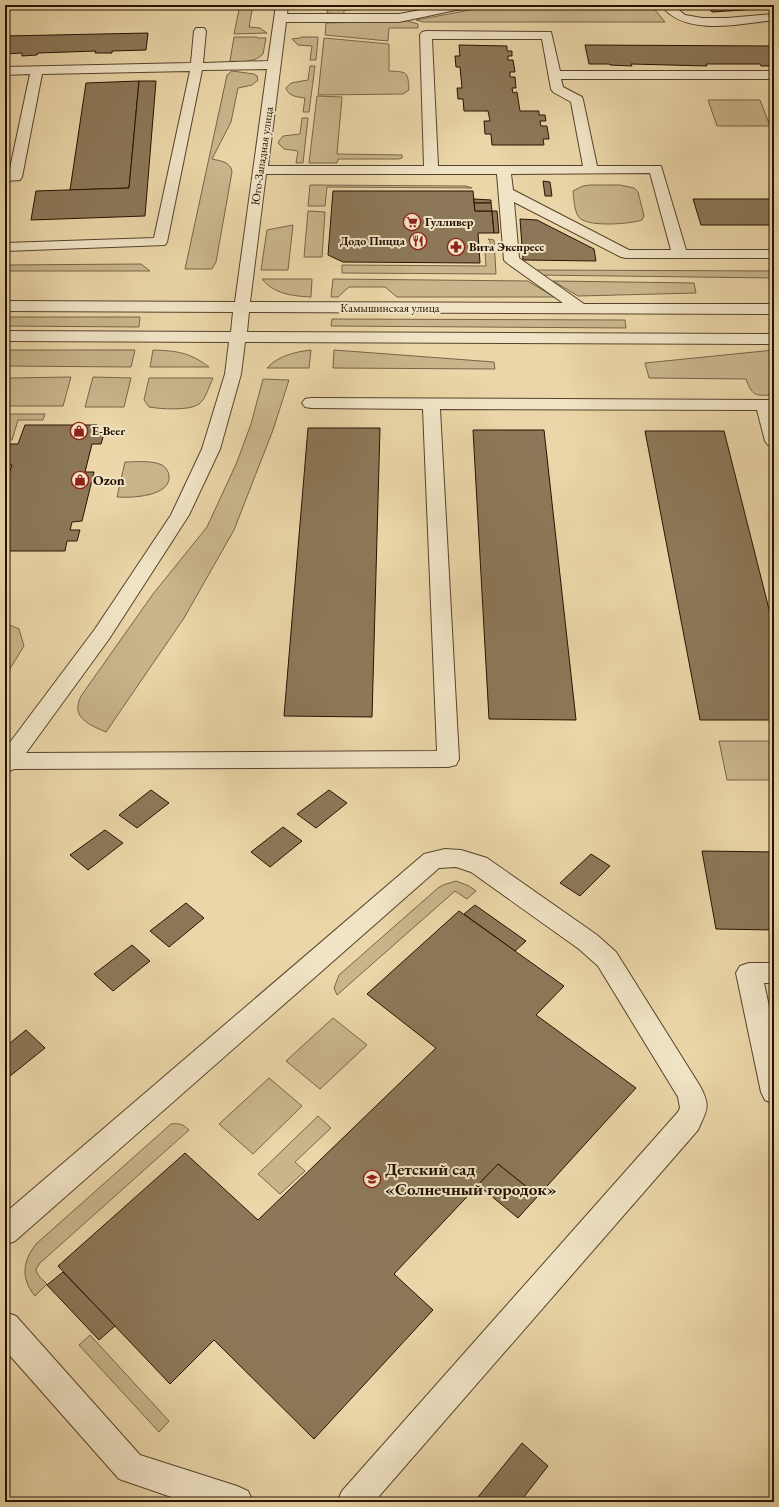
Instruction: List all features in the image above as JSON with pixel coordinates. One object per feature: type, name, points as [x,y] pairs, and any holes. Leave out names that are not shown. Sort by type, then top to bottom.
[{"type":"street","name":"Юго-Западная улица","points":[[7,763],[102,634],[180,516],[211,449],[233,374],[282,5]]},
{"type":"street","points":[[280,18],[400,18],[456,6],[481,5]]},
{"type":"street","points":[[667,5],[674,13],[693,20],[709,22],[774,17]]},
{"type":"street","points":[[5,247],[160,242],[197,66],[200,31]]},
{"type":"street","points":[[431,170],[426,35],[547,35],[557,89],[577,100],[591,170]]},
{"type":"street","points":[[5,71],[274,64]]},
{"type":"street","points":[[5,177],[15,177],[37,70]]},
{"type":"street","points":[[554,75],[774,75]]},
{"type":"street","points":[[260,170],[656,170],[680,254]]},
{"type":"street","points":[[504,170],[512,260],[580,308]]},
{"type":"street","points":[[505,192],[626,254],[774,254]]},
{"type":"street","name":"Камышинская улица","points":[[5,306],[774,309]]},
{"type":"street","points":[[651,309],[658,338]]},
{"type":"street","points":[[5,336],[774,338]]},
{"type":"street","points":[[311,403],[769,405],[774,440]]},
{"type":"street","points":[[7,763],[448,759],[431,403]]},
{"type":"street","points":[[5,1231],[432,860],[446,857],[464,858],[479,865],[588,942],[607,959],[691,1094],[694,1108],[688,1121],[352,1502]]},
{"type":"street","points":[[774,973],[749,973],[774,1092]]},
{"type":"street","points":[[5,1327],[130,1468],[237,1502]]},
{"type":"shaded area","points":[[240,5],[253,5],[249,27],[260,28],[267,33],[234,34]]},
{"type":"shaded area","points":[[328,5],[351,5],[351,10],[344,10],[344,14],[327,13]]},
{"type":"shaded area","points":[[519,5],[651,5],[665,22],[423,22],[416,20],[481,8]]},
{"type":"shaded area","points":[[408,21],[418,24],[418,28],[389,28],[388,41],[325,35],[326,23]]},
{"type":"shaded area","points":[[234,37],[266,38],[263,54],[256,59],[248,61],[230,61]]},
{"type":"shaded area","points":[[301,37],[318,37],[316,60],[310,60],[312,46],[298,45],[292,39]]},
{"type":"shaded area","points":[[324,38],[389,44],[389,71],[403,72],[408,79],[409,90],[403,94],[318,95]]},
{"type":"shaded area","points":[[310,66],[315,66],[309,112],[303,112],[305,98],[296,97],[289,93],[286,88],[291,83],[308,80]]},
{"type":"shaded area","points":[[232,71],[254,74],[257,76],[258,80],[252,85],[238,88],[231,122],[212,159],[228,164],[232,172],[216,262],[212,269],[185,269],[227,75]]},
{"type":"shaded area","points":[[317,96],[342,97],[337,154],[402,155],[402,158],[338,159],[337,163],[309,163]]},
{"type":"shaded area","points":[[708,100],[760,100],[770,126],[717,126]]},
{"type":"shaded area","points":[[302,118],[308,118],[303,163],[296,163],[298,151],[284,149],[278,143],[283,136],[300,134]]},
{"type":"shaded area","points":[[310,185],[466,186],[472,188],[327,187],[325,206],[308,206]]},
{"type":"shaded area","points":[[620,185],[634,188],[638,192],[644,216],[642,220],[618,224],[598,224],[582,220],[578,216],[574,204],[573,191],[583,186]]},
{"type":"shaded area","points":[[308,211],[325,212],[322,257],[304,257]]},
{"type":"shaded area","points":[[293,225],[288,270],[261,270],[267,230]]},
{"type":"shaded area","points":[[488,239],[494,240],[496,274],[342,273],[342,265],[486,266],[485,252],[490,252],[490,241]]},
{"type":"shaded area","points":[[141,264],[150,271],[5,271],[5,265]]},
{"type":"shaded area","points":[[536,270],[774,271],[774,278],[537,275]]},
{"type":"shaded area","points":[[262,279],[312,279],[311,297],[290,295],[278,291]]},
{"type":"shaded area","points":[[333,279],[528,281],[554,297],[397,297],[385,287],[349,287],[338,297],[331,297]]},
{"type":"shaded area","points":[[553,281],[694,283],[696,293],[578,296]]},
{"type":"shaded area","points":[[5,317],[140,317],[139,327],[5,326]]},
{"type":"shaded area","points":[[332,319],[625,320],[626,328],[331,326]]},
{"type":"shaded area","points":[[5,350],[135,350],[131,367],[5,366]]},
{"type":"shaded area","points":[[153,350],[169,351],[189,355],[209,367],[150,367]]},
{"type":"shaded area","points":[[311,350],[309,368],[267,368],[276,360],[287,355]]},
{"type":"shaded area","points":[[334,350],[494,362],[495,369],[333,368]]},
{"type":"shaded area","points":[[774,350],[774,379],[771,379],[774,393],[771,395],[757,395],[752,391],[746,379],[649,378],[645,363]]},
{"type":"shaded area","points":[[71,377],[63,406],[5,406],[5,391],[9,378]]},
{"type":"shaded area","points":[[93,377],[131,378],[124,407],[85,407]]},
{"type":"shaded area","points":[[149,378],[213,378],[205,396],[199,404],[189,408],[175,409],[149,407],[144,400]]},
{"type":"shaded area","points":[[263,379],[289,380],[273,430],[234,530],[184,618],[106,732],[94,727],[83,720],[80,715],[78,704],[81,696],[153,594],[207,527],[237,462],[251,424]]},
{"type":"shaded area","points":[[5,414],[45,414],[43,420],[18,420],[12,440],[5,440]]},
{"type":"shaded area","points":[[125,462],[158,463],[166,468],[169,474],[168,482],[164,488],[149,495],[117,497]]},
{"type":"shaded area","points":[[5,623],[19,629],[24,646],[5,677]]},
{"type":"shaded area","points":[[719,741],[774,741],[774,780],[727,780]]},
{"type":"shaded area","points":[[456,881],[469,886],[476,891],[467,899],[455,891],[337,995],[334,988],[339,975],[438,888]]},
{"type":"shaded area","points":[[333,1018],[367,1045],[320,1089],[286,1061]]},
{"type":"shaded area","points":[[269,1078],[302,1106],[253,1154],[219,1124]]},
{"type":"shaded area","points":[[318,1116],[331,1128],[295,1162],[305,1171],[280,1194],[258,1174]]},
{"type":"shaded area","points":[[171,1124],[181,1124],[189,1130],[40,1263],[36,1269],[37,1274],[47,1284],[35,1296],[27,1283],[25,1270],[28,1257],[36,1244]]},
{"type":"shaded area","points":[[90,1335],[169,1421],[159,1432],[79,1345]]},
{"type":"building","points":[[706,5],[774,5],[774,8],[712,12]]},
{"type":"building","points":[[148,33],[146,50],[112,51],[112,53],[95,53],[96,51],[38,53],[37,55],[22,56],[22,53],[5,54],[5,36]]},
{"type":"building","points":[[459,45],[507,46],[507,51],[512,51],[512,56],[508,56],[508,60],[513,60],[515,72],[510,72],[510,77],[515,77],[516,88],[512,88],[513,93],[517,92],[520,111],[539,111],[539,115],[545,115],[546,121],[540,121],[541,126],[547,126],[549,139],[543,139],[544,145],[492,145],[491,134],[485,134],[484,121],[490,121],[488,111],[464,111],[463,99],[458,99],[457,88],[462,88],[460,67],[456,67],[455,56],[460,56]]},
{"type":"building","points":[[585,45],[774,46],[774,66],[761,66],[760,64],[706,64],[707,66],[631,64],[632,66],[589,64]]},
{"type":"building","points":[[139,81],[129,188],[70,190],[86,83]]},
{"type":"building","points":[[139,81],[156,81],[145,216],[31,220],[36,191],[129,188]]},
{"type":"building","points":[[543,181],[550,182],[552,196],[545,196]]},
{"type":"building","name":"Гулливер","points":[[333,191],[473,191],[475,211],[492,211],[494,233],[478,233],[480,263],[343,262],[328,255]]},
{"type":"building","points":[[474,199],[491,200],[491,203],[474,203]]},
{"type":"building","points":[[693,199],[774,199],[774,225],[701,225]]},
{"type":"building","points":[[474,203],[491,203],[492,211],[475,211]]},
{"type":"building","points":[[492,211],[497,211],[499,233],[494,233]]},
{"type":"building","points":[[520,219],[537,220],[594,249],[596,261],[523,260]]},
{"type":"building","points":[[25,425],[97,425],[94,434],[104,434],[101,444],[92,444],[85,472],[94,472],[82,521],[72,522],[70,530],[80,530],[77,541],[67,541],[65,551],[5,551],[5,485],[12,465],[5,465],[5,458],[9,444],[18,444]]},
{"type":"building","points":[[308,428],[380,428],[372,717],[284,716]]},
{"type":"building","points":[[473,430],[544,430],[576,720],[489,719]]},
{"type":"building","points":[[645,431],[724,431],[774,629],[774,720],[700,720]]},
{"type":"building","points":[[151,790],[169,803],[137,828],[119,815]]},
{"type":"building","points":[[329,790],[347,803],[316,828],[297,814]]},
{"type":"building","points":[[283,827],[302,841],[270,867],[251,852]]},
{"type":"building","points":[[105,830],[123,843],[88,870],[70,855]]},
{"type":"building","points":[[702,851],[774,852],[774,930],[716,929]]},
{"type":"building","points":[[591,854],[610,866],[580,896],[560,883]]},
{"type":"building","points":[[186,903],[204,918],[169,947],[150,931]]},
{"type":"building","points":[[475,905],[526,941],[515,951],[464,914]]},
{"type":"building","points":[[459,911],[564,986],[536,1015],[636,1088],[538,1196],[498,1164],[394,1274],[433,1310],[314,1439],[214,1340],[170,1384],[58,1266],[185,1153],[258,1220],[436,1048],[367,994]]},
{"type":"building","points":[[132,945],[150,961],[113,991],[94,974]]},
{"type":"building","points":[[26,1030],[45,1048],[5,1080],[5,1047]]},
{"type":"building","points":[[498,1164],[538,1196],[518,1218],[478,1185]]},
{"type":"building","points":[[63,1272],[115,1326],[99,1340],[47,1285]]},
{"type":"building","points":[[522,1443],[548,1466],[520,1502],[474,1502]]},
{"type":"place","name":"Гулливер","points":[[412,222]]},
{"type":"place","name":"Додо Пицца","points":[[418,241]]},
{"type":"place","name":"Вита Экспресс","points":[[456,247]]},
{"type":"place","name":"E-Beer","points":[[79,431]]},
{"type":"place","name":"Ozon","points":[[80,480]]},
{"type":"place","name":"Детский сад «Солнечный городок»","points":[[372,1179]]}]
